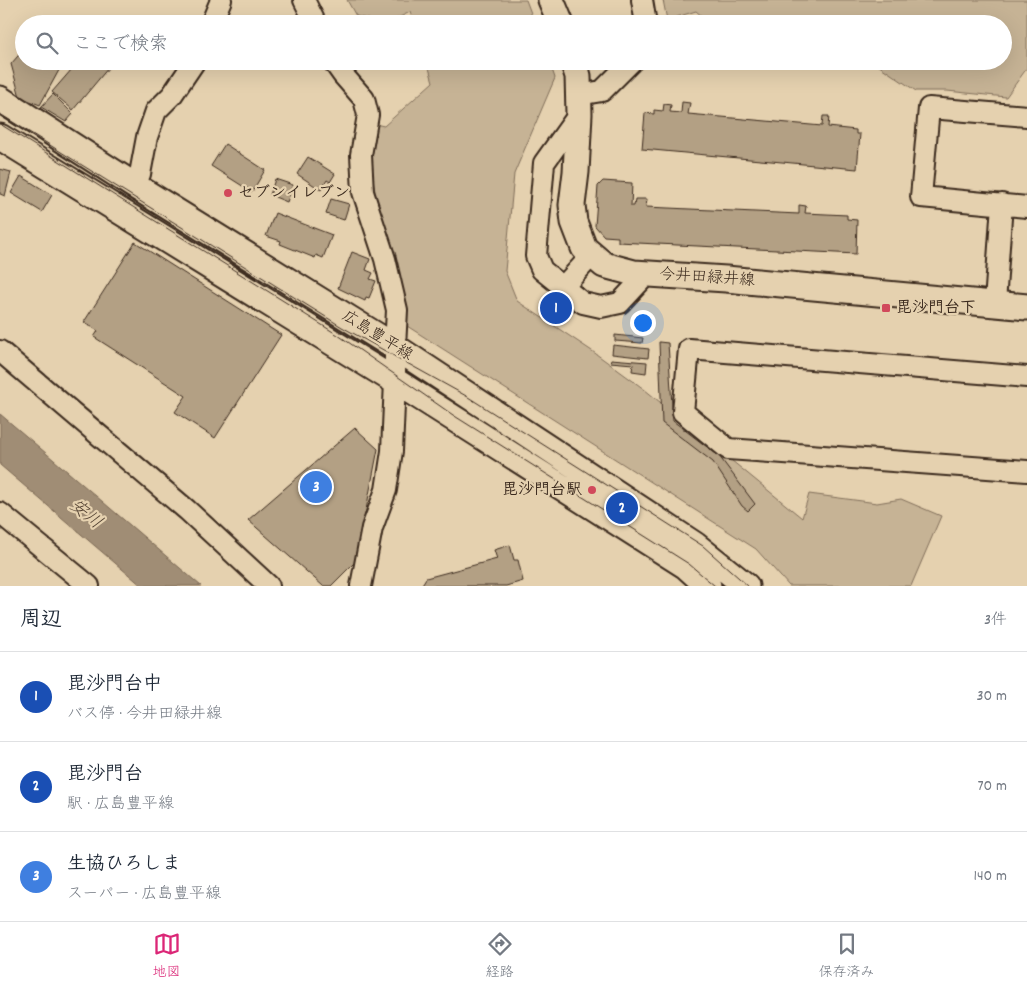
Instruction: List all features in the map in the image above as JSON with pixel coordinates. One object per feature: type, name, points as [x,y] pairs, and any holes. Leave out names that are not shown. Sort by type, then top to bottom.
[{"type":"main road","points":[[552,0],[558,15]]},
{"type":"main road","name":"今井田緑井線","points":[[576,70],[579,105],[576,172],[572,205],[574,222],[584,248],[604,265],[634,273],[726,279],[1027,307]]},
{"type":"main road","name":"広島豊平線","points":[[0,99],[135,186],[395,347],[695,545],[746,586]]},
{"type":"main road","name":"広島豊平線","points":[[0,137],[395,381],[686,566],[708,586]]},
{"type":"street","points":[[215,15],[221,0]]},
{"type":"street","points":[[304,0],[312,15]]},
{"type":"street","points":[[642,0],[644,15]]},
{"type":"street","points":[[135,186],[140,174],[147,137],[156,111],[172,95],[189,70]]},
{"type":"street","points":[[339,70],[364,99],[368,115],[361,156],[363,192],[385,259],[397,310],[392,451],[386,490],[372,528],[361,586]]},
{"type":"street","points":[[623,70],[602,91],[579,105],[544,163],[536,256],[542,270],[583,303],[602,307],[620,303],[647,274]]},
{"type":"street","points":[[1027,116],[930,108],[921,197],[1027,207]]},
{"type":"street","points":[[995,303],[1002,204]]},
{"type":"street","points":[[563,287],[592,255]]},
{"type":"street","points":[[1027,377],[689,349],[683,412],[728,448],[1027,471]]},
{"type":"street","points":[[0,351],[187,510],[269,586]]},
{"type":"street","points":[[0,513],[89,586]]},
{"type":"shaded area","points":[[347,0],[526,0],[532,15],[411,15],[410,12],[404,15],[355,15]]},
{"type":"shaded area","points":[[663,0],[1027,0],[1027,68],[1006,97],[947,91],[916,91],[885,70],[1012,70],[1012,15],[701,15],[696,11],[683,15],[666,15]]},
{"type":"shaded area","points":[[430,70],[552,70],[555,78],[514,174],[505,271],[517,301],[592,351],[644,389],[802,518],[809,494],[877,503],[901,499],[941,516],[911,586],[789,586],[756,549],[407,326],[375,191],[370,160],[375,124],[384,126],[433,82]]},
{"type":"water","name":"安川","points":[[0,414],[201,586],[142,586],[0,465]]},
{"type":"building","points":[[15,59],[15,70],[59,70],[40,105],[20,97],[11,64]]},
{"type":"building","points":[[71,70],[106,70],[73,110],[52,92]]},
{"type":"building","points":[[53,94],[73,114],[66,122],[41,107]]},
{"type":"building","points":[[682,102],[690,103],[688,114],[822,126],[823,116],[829,116],[828,127],[856,130],[856,134],[860,134],[857,169],[642,149],[645,113],[654,114],[654,110],[663,111],[664,104],[671,105],[670,112],[681,113]]},
{"type":"building","points":[[225,144],[265,170],[252,192],[211,166]]},
{"type":"building","points":[[308,157],[335,174],[330,182],[327,180],[321,190],[297,174]]},
{"type":"building","points":[[0,169],[11,172],[5,196],[0,194]]},
{"type":"building","points":[[21,176],[52,195],[42,212],[11,193]]},
{"type":"building","points":[[275,179],[293,185],[287,202],[270,195]]},
{"type":"building","points":[[603,181],[632,183],[631,206],[634,206],[635,199],[647,199],[646,207],[799,214],[799,205],[806,206],[805,213],[847,215],[847,219],[857,220],[856,254],[618,242],[618,237],[604,236],[595,226],[598,186]]},
{"type":"building","points":[[331,199],[349,204],[344,220],[326,214]]},
{"type":"building","points":[[275,213],[332,235],[323,258],[316,255],[315,258],[280,244],[281,241],[266,236]]},
{"type":"building","points":[[135,242],[281,335],[215,438],[175,412],[186,396],[94,337],[98,331],[84,322]]},
{"type":"building","points":[[352,252],[370,259],[366,270],[373,273],[370,279],[376,281],[369,298],[366,297],[365,301],[338,288]]},
{"type":"building","points":[[615,335],[643,338],[642,343],[615,341]]},
{"type":"building","points":[[659,342],[668,343],[673,421],[719,456],[755,504],[748,511],[742,506],[713,462],[662,423]]},
{"type":"building","points":[[613,345],[649,349],[648,358],[612,354]]},
{"type":"building","points":[[611,359],[647,362],[646,373],[632,371],[633,364],[610,362]]},
{"type":"building","points":[[355,428],[378,449],[356,561],[331,586],[323,586],[248,520]]},
{"type":"building","points":[[510,545],[514,560],[518,560],[523,581],[506,586],[421,586],[426,578],[497,559],[494,550]]},
{"type":"tram line","points":[[0,114],[342,327],[468,397],[703,546],[748,586]]},
{"type":"tram line","points":[[0,124],[338,335],[453,415],[689,564],[715,586]]},
{"type":"place","name":"セブンイレブン","points":[[228,193]]},
{"type":"place","name":"毘沙門台中","points":[[556,308]]},
{"type":"place","name":"毘沙門台下","points":[[886,308]]},
{"type":"place","name":"生協ひろしま","points":[[316,487]]},
{"type":"place","name":"毘沙門台駅","points":[[592,490]]},
{"type":"place","name":"毘沙門台","points":[[622,508]]}]
